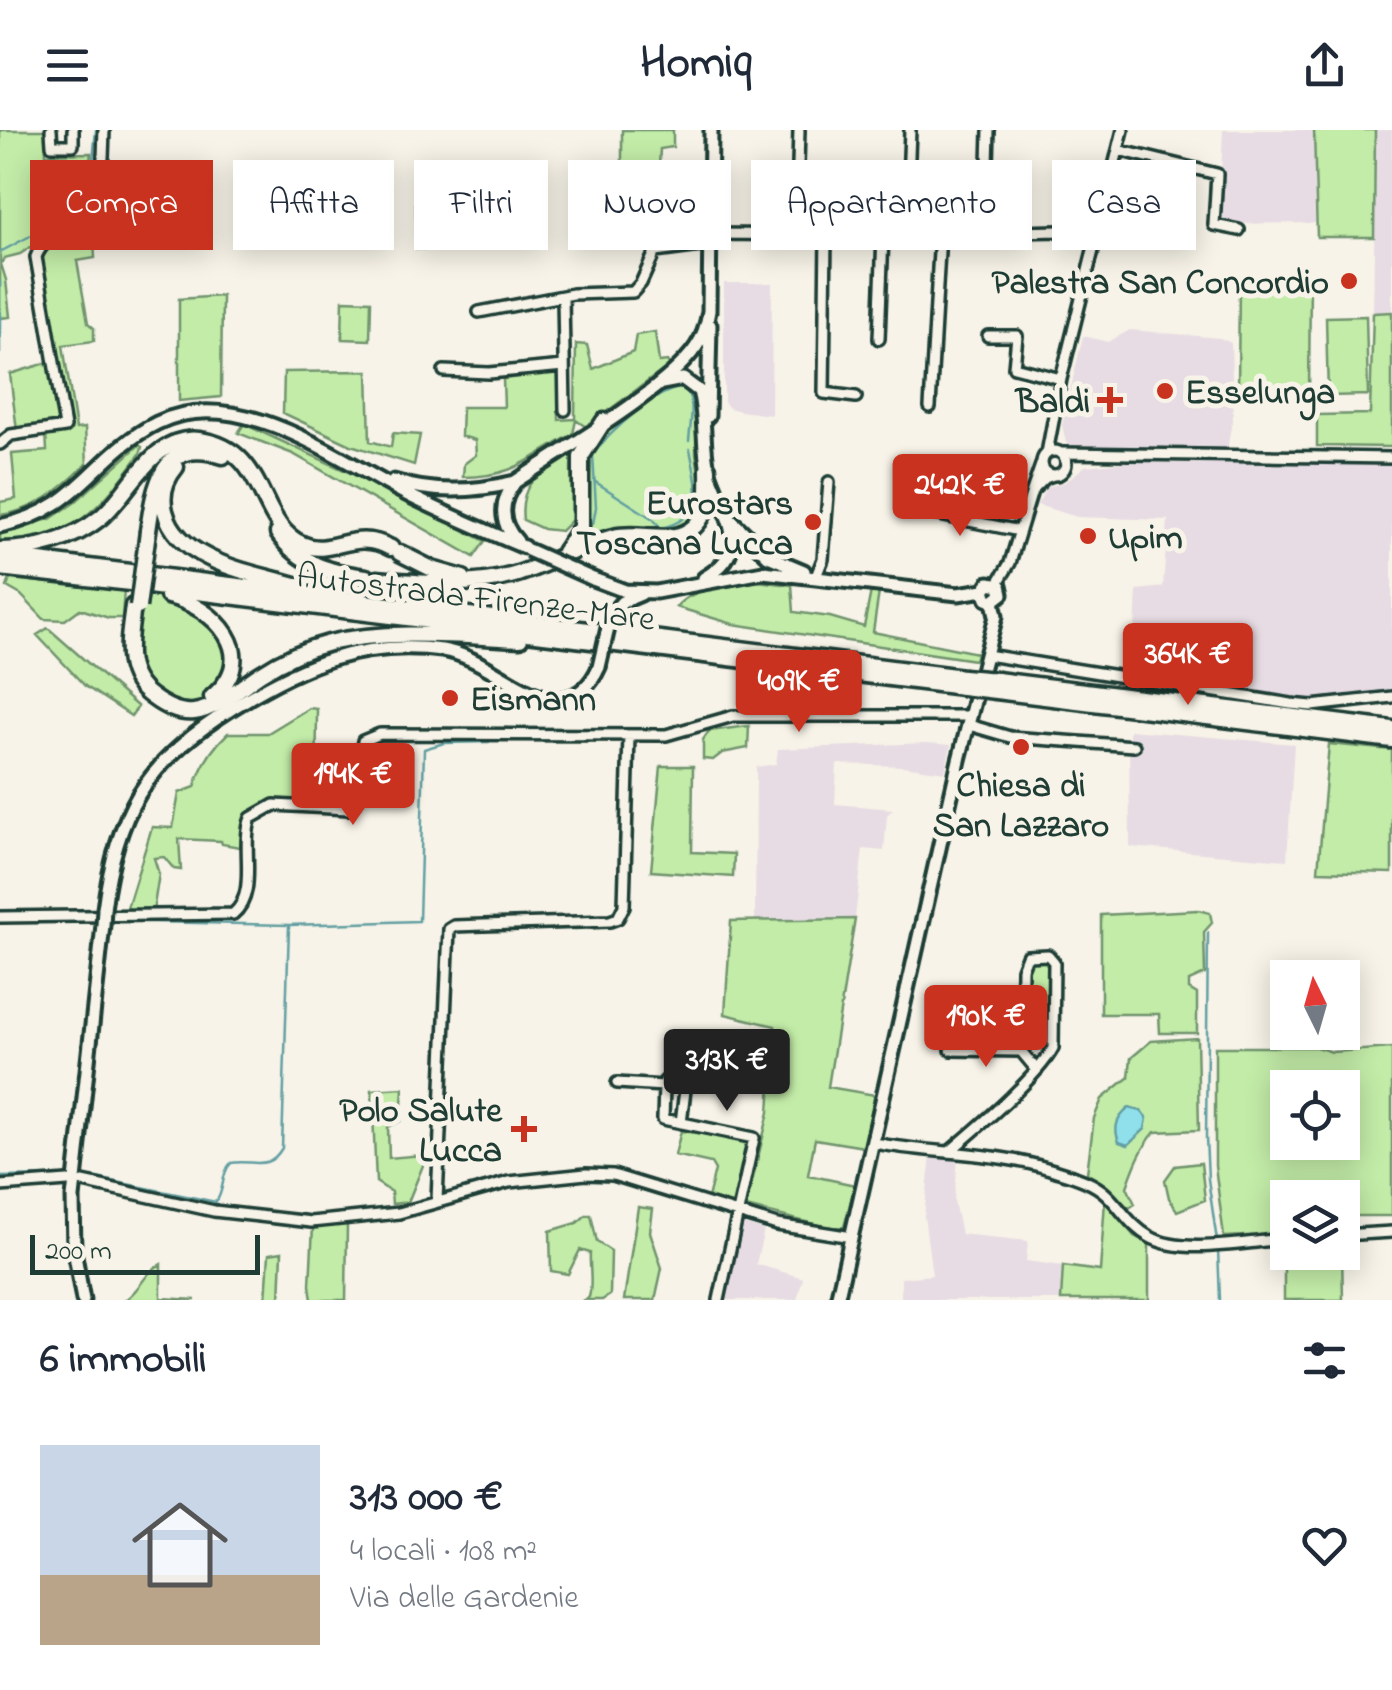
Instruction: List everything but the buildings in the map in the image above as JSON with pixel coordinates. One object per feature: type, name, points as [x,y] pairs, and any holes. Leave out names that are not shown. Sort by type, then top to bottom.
[{"type":"highway","points":[[537,567],[563,552],[577,535],[583,515],[581,456],[604,422]]},
{"type":"highway","points":[[0,553],[42,545],[89,526],[112,508],[168,446],[192,440],[241,469],[279,534],[298,556],[322,569],[422,583],[510,576],[614,537],[667,537],[687,532],[706,509],[708,468]]},
{"type":"highway","points":[[473,581],[438,572],[396,550],[363,539],[317,548],[300,544],[282,526],[244,462],[232,452],[210,448],[186,455],[164,469],[154,490],[144,531],[133,656],[137,680],[146,692],[179,712],[201,711],[282,662],[314,648],[358,638],[592,640]]},
{"type":"highway","points":[[210,448],[177,466],[166,486],[165,510],[179,535],[199,552],[228,565],[345,598]]},
{"type":"highway","points":[[0,553],[129,581],[0,568]]},
{"type":"highway","points":[[149,584],[204,611],[222,628],[232,649],[229,678],[215,695],[196,705],[164,704]]},
{"type":"highway","name":"Autostrada Firenze-Mare","points":[[149,584],[345,598],[962,682]]},
{"type":"highway","name":"Autostrada Firenze-Mare","points":[[149,584],[592,640],[1392,729]]},
{"type":"highway","name":"Autostrada Firenze-Mare","points":[[997,686],[1392,740]]},
{"type":"main road","points":[[711,160],[712,130]]},
{"type":"main road","points":[[706,438],[711,362],[709,250]]},
{"type":"main road","points":[[526,548],[509,533],[503,514],[504,498],[515,482],[654,386],[696,348],[704,334],[708,310]]},
{"type":"main road","points":[[654,386],[679,379],[695,386],[702,403],[708,468],[733,538],[720,568],[698,582]]},
{"type":"main road","points":[[0,526],[52,509],[132,439],[164,420],[190,413],[226,413],[250,418],[411,496],[625,591],[644,592],[764,572],[958,594],[984,590]]},
{"type":"main road","points":[[370,474],[419,488],[458,491],[515,482]]},
{"type":"main road","points":[[728,517],[749,542],[768,556],[837,580]]},
{"type":"main road","points":[[82,1300],[74,1250],[73,1198],[104,909],[118,839],[140,793],[197,732],[292,673],[322,660],[360,652],[438,650],[468,656],[531,692],[559,699],[581,692],[598,667],[610,616],[610,601],[596,581]]},
{"type":"main road","points":[[989,583],[998,583],[1002,594],[993,601],[985,597],[984,590],[989,583]]},
{"type":"main road","points":[[610,616],[622,602],[644,592]]},
{"type":"main road","points":[[838,1300],[996,616],[993,601]]},
{"type":"street","points":[[52,130],[52,146],[74,145],[73,130]]},
{"type":"street","points":[[0,444],[10,435],[64,426],[36,257],[46,240],[93,212],[99,196],[104,130]]},
{"type":"street","points":[[798,160],[799,130]]},
{"type":"street","points":[[909,160],[910,130]]},
{"type":"street","points":[[988,160],[989,130]]},
{"type":"street","points":[[1116,160],[1123,130]]},
{"type":"street","points":[[1118,150],[1217,174],[1214,225],[1239,230]]},
{"type":"street","points":[[479,312],[563,297],[628,294],[638,288],[655,252],[663,250]]},
{"type":"street","points":[[826,250],[824,393],[856,397]]},
{"type":"street","points":[[880,339],[883,250]]},
{"type":"street","points":[[930,407],[939,250]]},
{"type":"street","points":[[998,583],[1010,563],[1044,458],[1094,250]]},
{"type":"street","points":[[563,297],[564,410]]},
{"type":"street","points":[[988,336],[1017,336],[1014,367],[1062,379]]},
{"type":"street","points":[[444,371],[489,373],[564,366]]},
{"type":"street","points":[[1044,458],[1056,450],[1392,458]]},
{"type":"street","points":[[1062,453],[1067,464]]},
{"type":"street","points":[[1032,491],[1045,478],[1062,472],[1067,464],[1120,454]]},
{"type":"street","points":[[1044,458],[1046,472],[1054,475]]},
{"type":"street","points":[[817,574],[823,559],[830,482]]},
{"type":"street","points":[[908,509],[1020,531]]},
{"type":"street","points":[[987,655],[1291,704],[1312,706],[1392,697]]},
{"type":"street","points":[[0,916],[234,914],[246,890],[247,832],[251,818],[274,805],[349,808],[358,799],[364,741],[380,734],[666,735],[733,716],[970,720],[1010,737],[1134,746]]},
{"type":"street","points":[[438,1200],[449,929],[618,918],[624,906],[629,736]]},
{"type":"street","points":[[948,1152],[1036,1069],[1053,1048],[1054,962],[1048,956],[1027,956],[1023,963],[1021,1051],[1036,1069]]},
{"type":"street","points":[[951,1050],[1021,1051]]},
{"type":"street","points":[[681,1123],[686,1082],[665,1080],[663,1119],[681,1123],[754,1138],[719,1300]]},
{"type":"street","points":[[617,1082],[664,1086]]},
{"type":"street","points":[[874,1143],[1026,1162],[1082,1180],[1107,1195],[1140,1231],[1154,1240],[1184,1246],[1270,1240]]},
{"type":"street","points":[[83,1182],[214,1211],[311,1222],[375,1217],[509,1182],[613,1175],[811,1233],[852,1238]]},
{"type":"street","points":[[0,1186],[68,1181]]},
{"type":"street","points":[[1360,1234],[1392,1232]]},
{"type":"shaded area","points":[[1223,130],[1314,130],[1315,223],[1219,221]]},
{"type":"shaded area","points":[[1376,130],[1392,130],[1392,312],[1373,313]]},
{"type":"shaded area","points":[[724,283],[772,283],[771,415],[729,408],[724,402]]},
{"type":"shaded area","points":[[1130,330],[1220,338],[1231,343],[1233,416],[1227,450],[1073,447],[1066,443],[1062,425],[1083,336],[1108,342]]},
{"type":"shaded area","points":[[1125,462],[1392,465],[1392,689],[1307,700],[1133,672],[1137,590],[1163,587],[1168,520],[1077,517],[1037,505],[1047,487],[1065,482],[1085,466]]},
{"type":"shaded area","points":[[1129,730],[1294,744],[1287,860],[1130,847]]},
{"type":"shaded area","points":[[951,745],[945,772],[837,764],[835,804],[893,809],[887,815],[884,851],[863,849],[855,919],[755,922],[756,767],[776,764],[778,749]]},
{"type":"shaded area","points":[[931,1156],[958,1159],[954,1201],[961,1234],[1028,1241],[1026,1261],[1063,1266],[1061,1300],[901,1300],[901,1278],[932,1275],[924,1216]]},
{"type":"shaded area","points":[[730,1220],[764,1230],[756,1264],[803,1278],[797,1300],[711,1300]]},
{"type":"green space","points":[[0,130],[45,130],[46,154],[91,153],[90,160],[30,160],[30,247],[4,258],[1,264],[10,317],[0,318]]},
{"type":"green space","points":[[622,130],[673,130],[673,147],[660,149],[659,160],[622,160]]},
{"type":"green space","points":[[1314,130],[1375,130],[1374,237],[1317,237]]},
{"type":"green space","points":[[42,250],[95,250],[95,258],[77,261],[94,341],[63,345],[76,429],[85,428],[87,464],[36,504],[0,515],[0,502],[16,499],[12,454],[47,451],[46,432],[68,430],[38,264]]},
{"type":"green space","points":[[1239,277],[1310,277],[1309,397],[1238,396]]},
{"type":"green space","points":[[222,296],[221,397],[179,401],[179,299]]},
{"type":"green space","points":[[343,300],[371,301],[370,340],[342,339]]},
{"type":"green space","points":[[1392,312],[1392,447],[1317,446],[1317,415],[1370,414],[1373,313]]},
{"type":"green space","points":[[1366,316],[1368,395],[1328,396],[1326,317]]},
{"type":"green space","points":[[655,332],[659,362],[667,361],[670,365],[586,427],[576,420],[573,434],[522,464],[496,474],[463,477],[464,464],[476,455],[475,440],[461,436],[462,407],[504,407],[503,379],[558,372],[559,420],[575,419],[576,344],[587,345],[593,369],[633,352],[636,335]]},
{"type":"green space","points":[[50,362],[60,421],[17,431],[10,374]]},
{"type":"green space","points":[[368,371],[370,441],[391,447],[393,433],[420,435],[414,465],[351,445],[283,413],[284,372]]},
{"type":"green space","points":[[677,385],[687,388],[697,399],[696,454],[702,494],[697,514],[682,530],[581,541],[583,471],[594,445],[634,407]]},
{"type":"green space","points":[[244,424],[485,541],[474,557],[293,454],[238,433]]},
{"type":"green space","points":[[139,445],[140,454],[125,474],[82,518],[47,536],[0,545],[0,531],[50,519],[74,503]]},
{"type":"green space","points":[[574,447],[573,519],[561,531],[543,529],[523,520],[529,485]]},
{"type":"green space","points":[[10,579],[124,590],[122,618],[80,609],[65,620],[44,619],[21,595],[7,587]]},
{"type":"green space","points":[[756,581],[792,585],[794,612],[864,627],[871,591],[879,592],[873,632],[977,653],[975,660],[733,624],[676,607],[702,591]]},
{"type":"green space","points":[[145,594],[178,602],[224,634],[228,670],[203,700],[193,704],[172,703],[153,692],[140,675],[136,648]]},
{"type":"green space","points":[[48,628],[138,707],[131,716],[85,686],[37,635]]},
{"type":"green space","points":[[309,708],[317,709],[316,803],[288,800],[264,804],[247,819],[240,847],[221,841],[179,839],[181,870],[174,869],[164,857],[154,858],[159,874],[153,912],[126,911],[152,827],[173,828],[179,793],[195,787],[204,764],[222,739],[228,733],[268,733]]},
{"type":"green space","points":[[749,726],[748,748],[722,753],[713,760],[703,759],[703,740],[709,731]]},
{"type":"green space","points":[[1329,744],[1392,750],[1392,873],[1318,871]]},
{"type":"green space","points":[[661,766],[693,766],[692,852],[734,854],[733,877],[651,871]]},
{"type":"green space","points":[[1198,910],[1210,913],[1212,923],[1204,932],[1205,974],[1189,981],[1189,989],[1197,994],[1197,1033],[1160,1033],[1159,1014],[1101,1014],[1101,915]]},
{"type":"green space","points":[[855,919],[828,1087],[875,1095],[864,1147],[815,1139],[808,1175],[855,1185],[844,1227],[830,1228],[746,1207],[769,1112],[775,1026],[725,1014],[731,921]]},
{"type":"green space","points":[[1035,959],[1043,959],[1050,967],[1048,1044],[1042,1049],[1032,1049],[1026,1042],[1026,969]]},
{"type":"green space","points":[[1197,1038],[1199,1130],[1155,1132],[1127,1187],[1135,1204],[1129,1208],[1087,1173],[1094,1118],[1102,1099],[1129,1077],[1131,1058],[1151,1041]]},
{"type":"green space","points":[[1215,1047],[1332,1052],[1392,1048],[1392,1216],[1360,1216],[1360,1180],[1270,1180],[1270,1235],[1224,1237],[1215,1166]]},
{"type":"green space","points":[[403,1088],[401,1121],[388,1127],[389,1158],[422,1155],[424,1163],[408,1202],[392,1204],[391,1192],[376,1182],[372,1090]]},
{"type":"green space","points":[[681,1131],[742,1139],[747,1144],[732,1205],[708,1198],[715,1170],[711,1163],[675,1155]]},
{"type":"green space","points":[[1201,1163],[1205,1200],[1177,1211],[1165,1180],[1175,1166]]},
{"type":"green space","points":[[1105,1201],[1134,1236],[1149,1244],[1149,1300],[1061,1300],[1063,1266],[1100,1271]]},
{"type":"green space","points":[[638,1207],[653,1209],[650,1232],[662,1268],[655,1300],[624,1300]]},
{"type":"green space","points":[[591,1215],[597,1242],[611,1251],[610,1295],[602,1300],[584,1300],[590,1292],[590,1253],[580,1250],[568,1274],[551,1271],[550,1231],[577,1223]]},
{"type":"green space","points":[[347,1224],[346,1300],[312,1300],[313,1226]]},
{"type":"green space","points":[[282,1252],[280,1300],[266,1300],[269,1254]]},
{"type":"green space","points":[[161,1264],[161,1298],[196,1300],[125,1300],[151,1272]]},
{"type":"green space","points":[[1284,1270],[1342,1270],[1343,1300],[1284,1300]]},
{"type":"water","points":[[1129,1108],[1141,1111],[1147,1118],[1145,1129],[1128,1145],[1119,1142],[1116,1127]]},
{"type":"waterway","points":[[0,252],[83,208],[89,201],[96,130]]},
{"type":"waterway","points":[[0,281],[0,353]]},
{"type":"waterway","points":[[593,524],[593,455],[621,425],[660,396],[683,388],[691,405],[689,441]]},
{"type":"waterway","points":[[594,481],[661,528],[676,523],[693,508],[697,488],[690,449]]},
{"type":"waterway","points":[[541,729],[658,729]]},
{"type":"waterway","points":[[106,921],[289,925],[419,921],[424,749],[444,743],[489,742]]},
{"type":"waterway","points":[[0,922],[13,921]]},
{"type":"waterway","points":[[61,921],[98,921]]},
{"type":"waterway","points":[[92,1177],[216,1202],[231,1163],[266,1162],[277,1155],[282,1148],[289,926]]},
{"type":"waterway","points":[[1208,933],[1206,1137],[1217,1241]]},
{"type":"waterway","points":[[0,1177],[48,1176]]},
{"type":"waterway","points":[[1218,1249],[1220,1300]]},
{"type":"place","name":"Palestra San Concordio","points":[[1349,281]]},
{"type":"place","name":"Esselunga","points":[[1165,391]]},
{"type":"place","name":"Baldi","points":[[1110,400]]},
{"type":"place","name":"Eurostars Toscana Lucca","points":[[813,522]]},
{"type":"place","name":"Upim","points":[[1088,536]]},
{"type":"place","name":"Eismann","points":[[450,698]]},
{"type":"place","name":"Chiesa di San Lazzaro","points":[[1021,747]]},
{"type":"place","name":"Polo Salute Lucca","points":[[524,1129]]}]
